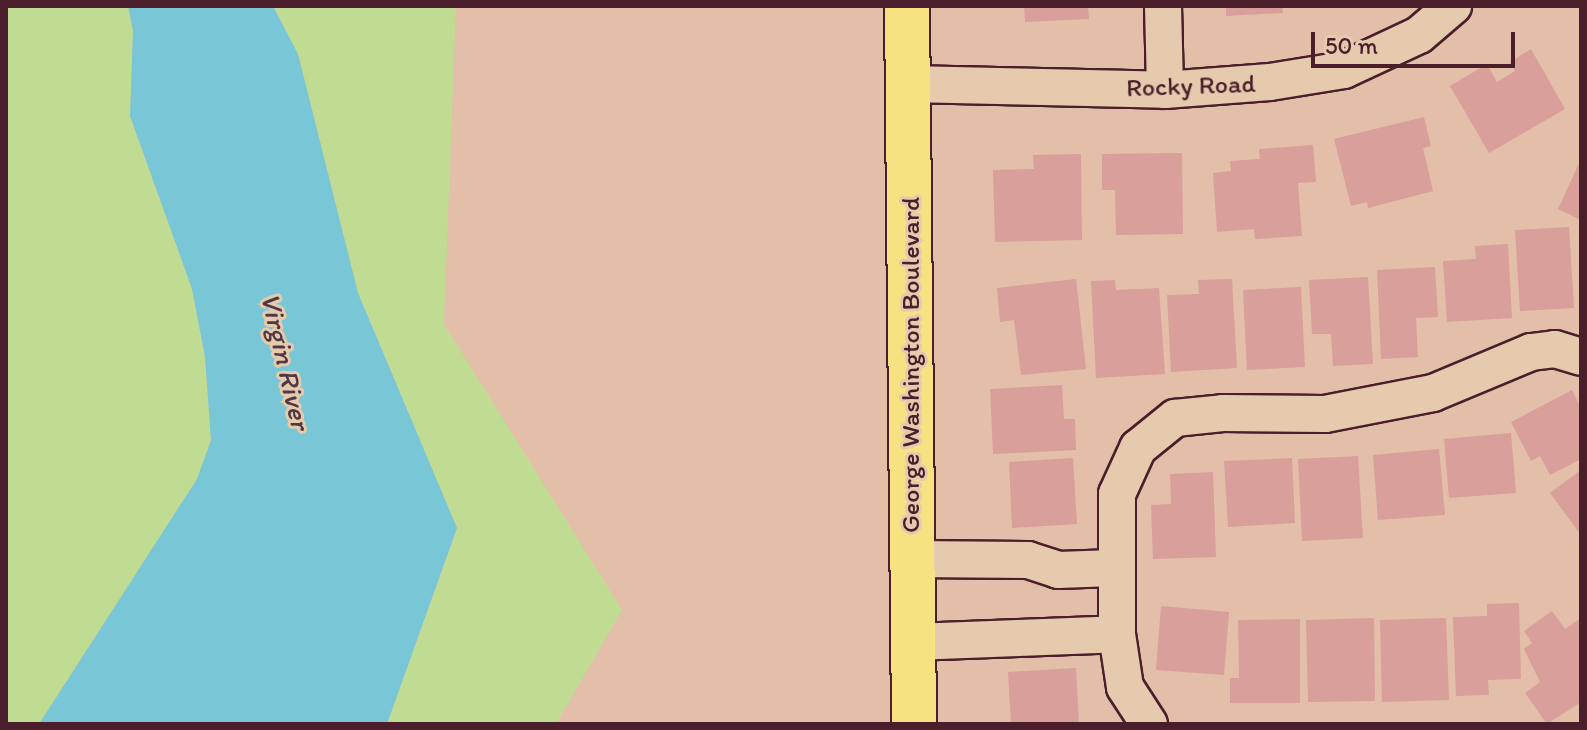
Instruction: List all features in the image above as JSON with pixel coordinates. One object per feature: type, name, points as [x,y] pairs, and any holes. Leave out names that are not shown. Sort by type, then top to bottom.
[{"type":"main road","name":"George Washington Boulevard","points":[[907,6],[914,724]]},
{"type":"street","points":[[1163,6],[1165,90]]},
{"type":"street","name":"Rocky Road","points":[[909,84],[1165,90],[1270,82],[1344,70],[1419,35],[1453,6]]},
{"type":"street","points":[[1149,724],[1125,687],[1117,634],[1114,568],[1117,494],[1138,448],[1175,418],[1223,413],[1325,414],[1433,393],[1531,352],[1555,349],[1581,357]]},
{"type":"street","points":[[913,559],[1028,560],[1058,570],[1114,568]]},
{"type":"street","points":[[913,642],[1117,634]]},
{"type":"green space","points":[[6,6],[128,6],[133,31],[130,116],[192,289],[205,357],[211,440],[197,479],[39,724],[6,724]]},
{"type":"green space","points":[[273,6],[456,6],[444,324],[622,610],[556,724],[387,724],[457,528],[358,293],[298,54]]},
{"type":"water","name":"Virgin River","points":[[128,6],[273,6],[298,54],[358,293],[457,528],[387,724],[39,724],[197,479],[211,440],[205,357],[192,289],[130,116],[133,31]]},
{"type":"building","points":[[1024,6],[1088,6],[1089,19],[1025,22]]},
{"type":"building","points":[[1226,6],[1282,6],[1283,13],[1226,16]]},
{"type":"building","points":[[1531,49],[1565,109],[1489,153],[1450,86],[1487,64],[1497,82],[1515,71],[1510,62]]},
{"type":"building","points":[[1424,117],[1431,146],[1423,148],[1433,191],[1368,208],[1367,202],[1351,206],[1334,139]]},
{"type":"building","points":[[1313,145],[1316,182],[1298,183],[1302,236],[1255,239],[1254,229],[1217,232],[1213,173],[1231,171],[1230,161],[1260,159],[1259,149]]},
{"type":"building","points":[[1182,153],[1183,234],[1116,235],[1115,190],[1102,190],[1102,154]]},
{"type":"building","points":[[1081,154],[1082,240],[995,242],[993,170],[1034,169],[1033,155]]},
{"type":"building","points":[[1581,159],[1581,220],[1558,209]]},
{"type":"building","points":[[1569,227],[1574,308],[1520,311],[1515,230]]},
{"type":"building","points":[[1508,244],[1512,318],[1447,322],[1443,261],[1476,259],[1475,246]]},
{"type":"building","points":[[1435,267],[1438,317],[1416,318],[1418,357],[1381,359],[1377,270]]},
{"type":"building","points":[[1368,277],[1373,364],[1333,366],[1331,334],[1312,334],[1309,280]]},
{"type":"building","points":[[1076,279],[1086,369],[1021,375],[1014,320],[1000,322],[997,288]]},
{"type":"building","points":[[1232,279],[1237,368],[1171,372],[1167,295],[1199,294],[1198,280]]},
{"type":"building","points":[[1115,280],[1116,290],[1159,288],[1165,374],[1096,378],[1091,281]]},
{"type":"building","points":[[1301,287],[1305,367],[1247,370],[1243,290]]},
{"type":"building","points":[[1062,385],[1064,419],[1075,419],[1076,450],[993,454],[990,389]]},
{"type":"building","points":[[1572,390],[1581,408],[1581,459],[1550,475],[1540,456],[1531,461],[1511,422]]},
{"type":"building","points":[[1511,433],[1516,493],[1449,498],[1444,439]]},
{"type":"building","points":[[1439,449],[1445,515],[1378,520],[1373,455]]},
{"type":"building","points":[[1358,456],[1363,538],[1302,541],[1298,459]]},
{"type":"building","points":[[1073,458],[1077,524],[1012,528],[1009,462]]},
{"type":"building","points":[[1292,458],[1295,523],[1228,527],[1224,461]]},
{"type":"building","points":[[1581,470],[1581,535],[1550,493]]},
{"type":"building","points":[[1213,472],[1216,557],[1153,559],[1151,505],[1171,504],[1170,474]]},
{"type":"building","points":[[1519,603],[1521,679],[1488,680],[1489,695],[1456,696],[1453,617],[1487,616],[1487,604]]},
{"type":"building","points":[[1161,606],[1229,612],[1224,675],[1156,670]]},
{"type":"building","points":[[1552,611],[1565,629],[1581,618],[1581,702],[1547,724],[1525,693],[1540,682],[1524,649],[1532,643],[1524,631]]},
{"type":"building","points":[[1374,618],[1375,701],[1308,702],[1306,620]]},
{"type":"building","points":[[1446,618],[1449,700],[1382,702],[1380,620]]},
{"type":"building","points":[[1300,619],[1300,703],[1230,703],[1230,678],[1239,678],[1238,620]]},
{"type":"building","points":[[1076,668],[1079,724],[1011,724],[1008,672]]}]
